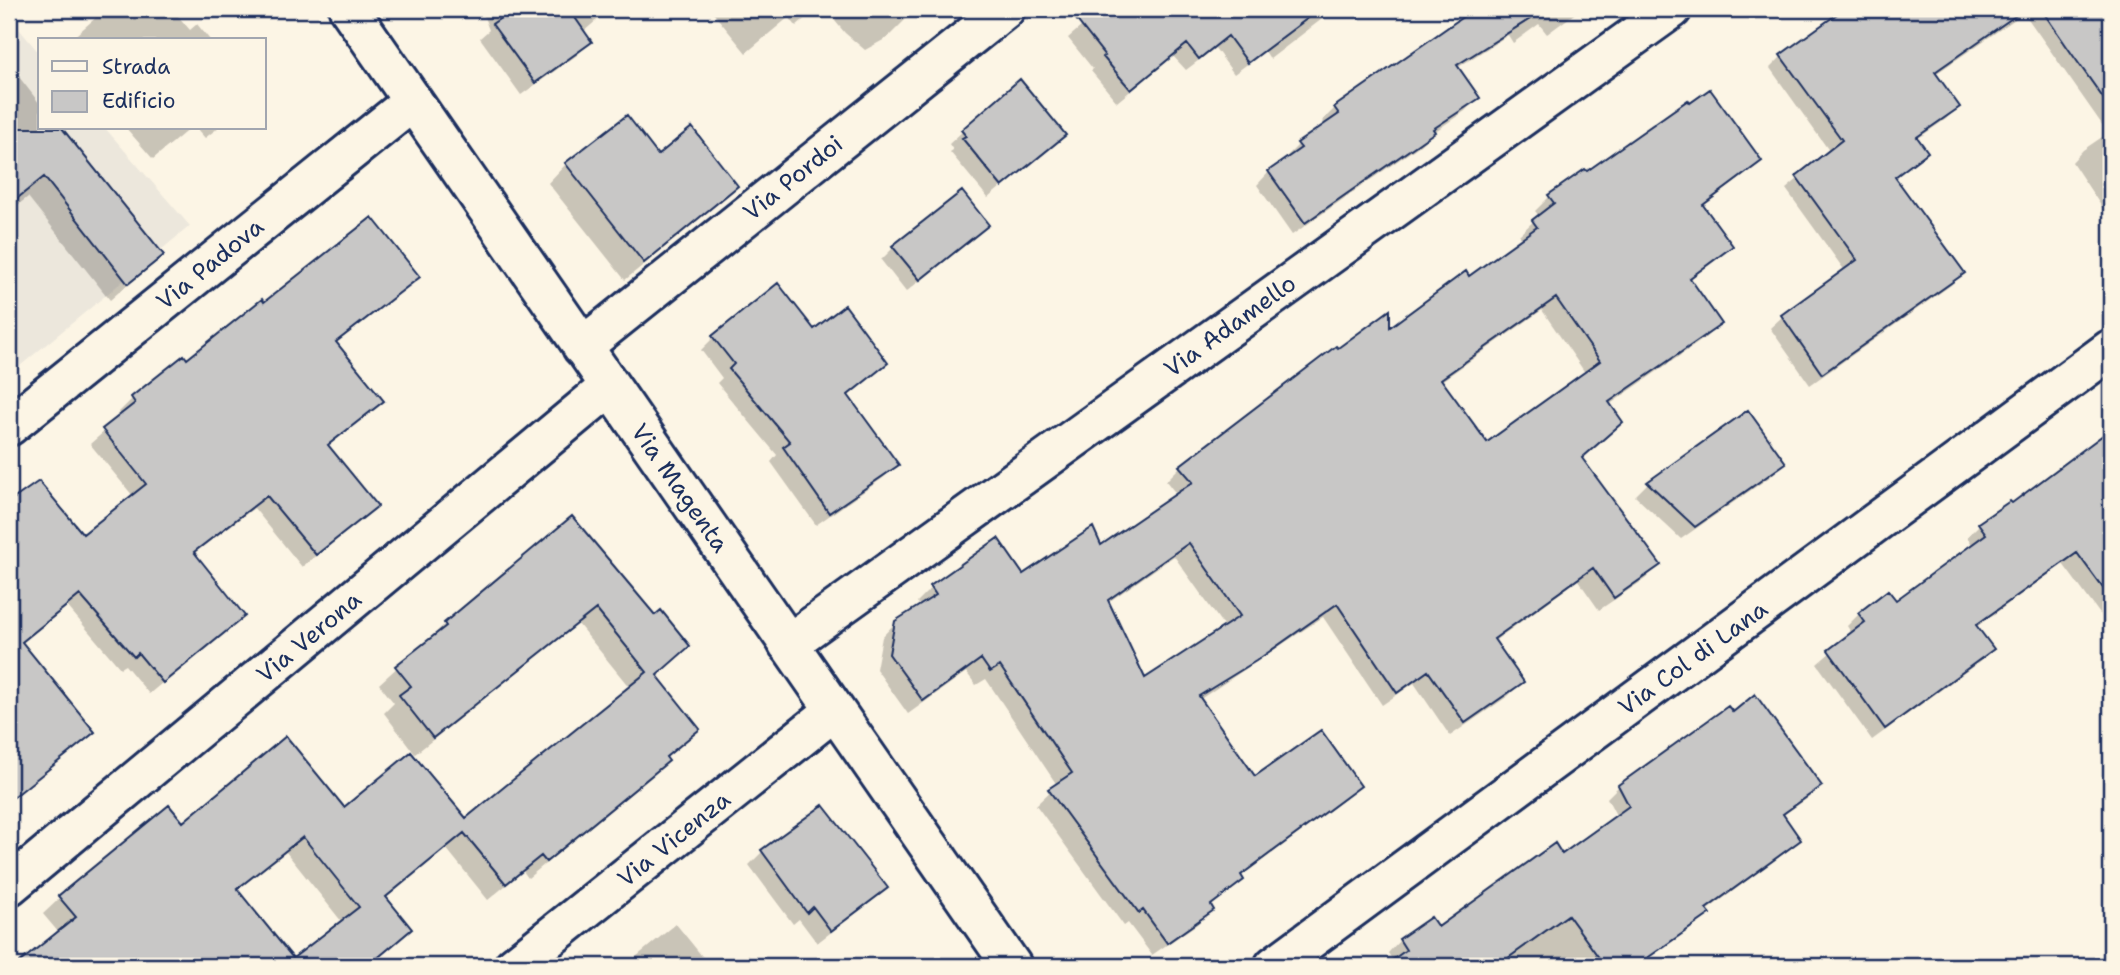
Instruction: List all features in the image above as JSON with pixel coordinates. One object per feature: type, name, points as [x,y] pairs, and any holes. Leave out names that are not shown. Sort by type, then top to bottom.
[{"type":"street","name":"Via Magenta","points":[[349,9],[1012,966]]},
{"type":"street","name":"Via Pordoi","points":[[582,347],[1005,9]]},
{"type":"street","name":"Via Adamello","points":[[788,644],[1672,9]]},
{"type":"street","name":"Via Padova","points":[[9,426],[412,102]]},
{"type":"street","name":"Via Col di Lana","points":[[1274,966],[2111,349]]},
{"type":"street","name":"Via Verona","points":[[9,886],[609,387]]},
{"type":"street","name":"Via Vicenza","points":[[514,966],[834,711]]},
{"type":"shaded area","points":[[9,17],[38,52],[38,130],[107,130],[190,226],[9,375]]},
{"type":"building","points":[[514,9],[569,9],[592,42],[535,83],[492,24]]},
{"type":"building","points":[[1068,9],[1320,9],[1248,63],[1228,36],[1199,59],[1187,44],[1131,90]]},
{"type":"building","points":[[1474,9],[1546,9],[1457,65],[1480,98],[1305,223],[1268,171],[1301,148],[1297,143],[1339,114],[1334,107]]},
{"type":"building","points":[[1844,9],[2025,9],[1935,72],[1960,107],[1917,137],[1928,152],[1895,177],[1965,273],[1822,374],[1781,315],[1857,260],[1796,176],[1842,140],[1780,55]]},
{"type":"building","points":[[2041,9],[2111,9],[2111,109],[2072,54]]},
{"type":"building","points":[[1020,79],[1066,135],[1002,187],[962,138],[966,136],[961,130]]},
{"type":"building","points":[[1710,89],[1762,161],[1703,205],[1733,246],[1690,278],[1722,324],[1609,402],[1623,422],[1582,458],[1661,565],[1614,598],[1593,568],[1494,639],[1524,682],[1465,723],[1428,671],[1397,693],[1337,604],[1256,661],[1199,696],[1255,776],[1321,730],[1361,786],[1241,875],[1244,880],[1211,905],[1214,910],[1167,943],[1143,910],[1139,913],[1048,789],[1072,773],[1000,666],[990,672],[981,659],[923,701],[889,654],[895,621],[936,595],[930,586],[998,538],[1023,574],[1093,527],[1101,545],[1193,482],[1179,466],[1336,346],[1338,348],[1390,310],[1390,327],[1466,271],[1469,276],[1537,227],[1532,220],[1554,203],[1548,195],[1688,100],[1690,103]],"holes":[[[1556,298],[1600,361],[1487,442],[1441,379]],[[1189,543],[1240,616],[1145,678],[1108,600]]]},
{"type":"building","points":[[627,115],[658,155],[692,127],[738,186],[644,263],[565,163]]},
{"type":"building","points":[[9,128],[64,130],[164,255],[128,284],[44,177],[9,205]]},
{"type":"building","points":[[962,191],[989,225],[920,280],[892,246]]},
{"type":"building","points":[[372,217],[420,277],[336,342],[384,401],[328,445],[378,506],[316,555],[267,496],[194,552],[245,616],[163,683],[138,653],[134,657],[80,595],[22,642],[95,732],[9,801],[9,502],[39,481],[83,534],[146,484],[102,429],[135,403],[131,397],[184,355],[187,359],[262,299],[264,302]]},
{"type":"building","points":[[778,283],[814,329],[845,305],[888,363],[848,395],[899,465],[829,513],[783,447],[790,442],[729,369],[734,364],[712,336]]},
{"type":"building","points":[[1748,410],[1786,463],[1695,527],[1647,482]]},
{"type":"building","points":[[2111,429],[2111,599],[2077,553],[1976,625],[1994,649],[1885,729],[1828,650],[1865,622],[1858,613],[1888,590],[1896,600],[1986,534],[1978,523],[2010,501],[2012,503]]},
{"type":"building","points":[[572,516],[655,615],[661,610],[690,646],[657,675],[700,729],[666,757],[669,761],[546,862],[541,856],[506,884],[464,833],[386,897],[412,929],[368,966],[15,966],[76,917],[58,896],[169,805],[183,822],[286,736],[344,807],[411,752],[466,818],[647,672],[596,609],[433,738],[399,695],[411,686],[395,666],[446,626],[444,623]],"holes":[[[303,837],[359,907],[293,958],[237,889]]]},
{"type":"building","points":[[1755,694],[1822,786],[1783,814],[1801,840],[1706,909],[1710,914],[1636,966],[1605,966],[1568,915],[1497,966],[1384,966],[1406,950],[1399,939],[1431,917],[1438,927],[1555,843],[1562,854],[1629,806],[1618,785],[1728,706],[1733,712]]},
{"type":"building","points":[[823,805],[888,888],[831,931],[813,907],[807,913],[761,850]]}]
